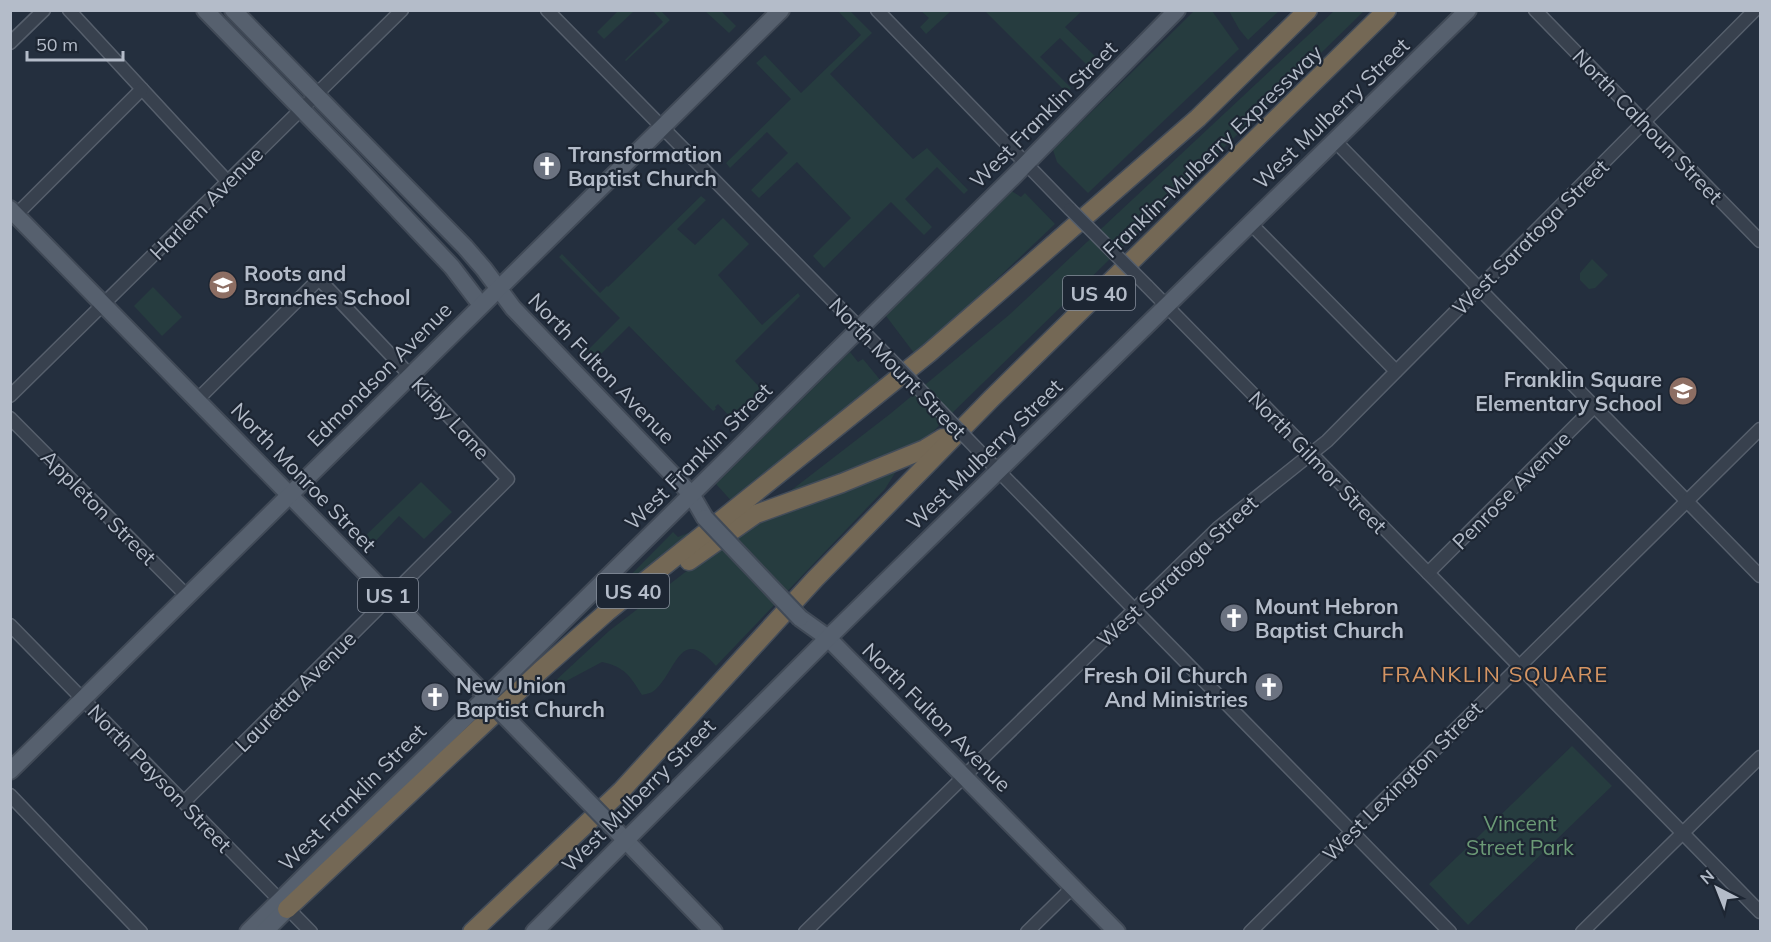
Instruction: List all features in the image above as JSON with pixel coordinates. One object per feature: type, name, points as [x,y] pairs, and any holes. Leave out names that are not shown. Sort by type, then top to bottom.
[{"type":"highway","name":"Franklin-Mulberry Expressway","points":[[283,905],[608,611],[929,353],[1198,118],[1308,10]]},
{"type":"highway","name":"Franklin-Mulberry Expressway","points":[[472,932],[621,790],[815,579],[965,425],[1388,10]]},
{"type":"highway","points":[[283,905],[310,898],[598,634],[697,554],[756,514],[842,483],[925,449],[965,425]]},
{"type":"main road","points":[[205,10],[452,267],[481,305]]},
{"type":"main road","name":"North Fulton Avenue","points":[[233,10],[465,247],[513,308],[692,494],[705,518],[800,618],[828,638],[1117,932]]},
{"type":"main road","name":"Edmondson Avenue","points":[[10,771],[781,10]]},
{"type":"main road","name":"West Franklin Street","points":[[248,932],[283,905],[491,702],[692,494],[1026,164],[1178,10]]},
{"type":"main road","name":"West Mulberry Street","points":[[534,932],[828,638],[1468,10]]},
{"type":"main road","name":"North Monroe Street","points":[[13,212],[714,932]]},
{"type":"main road","name":"West Franklin Street","points":[[264,932],[283,905]]},
{"type":"street","points":[[12,38],[44,10]]},
{"type":"street","points":[[69,10],[228,182]]},
{"type":"street","name":"Harlem Avenue","points":[[10,396],[402,10]]},
{"type":"street","name":"North Mount Street","points":[[548,10],[1450,932]]},
{"type":"street","name":"North Gilmor Street","points":[[877,10],[1761,912]]},
{"type":"street","name":"North Calhoun Street","points":[[1535,10],[1761,241]]},
{"type":"street","name":"West Saratoga Street","points":[[805,932],[1218,528],[1327,441],[1755,10]]},
{"type":"street","points":[[13,212],[142,89]]},
{"type":"street","points":[[1335,141],[1761,576]]},
{"type":"street","points":[[1251,224],[1396,371]]},
{"type":"street","name":"Kirby Lane","points":[[197,400],[319,279],[508,479]]},
{"type":"street","name":"Penrose Avenue","points":[[1428,573],[1595,406]]},
{"type":"street","name":"Appleton Street","points":[[10,418],[187,596]]},
{"type":"street","name":"West Lexington Street","points":[[1250,932],[1761,429]]},
{"type":"street","name":"Lauretta Avenue","points":[[183,802],[508,479]]},
{"type":"street","name":"North Payson Street","points":[[10,625],[310,932]]},
{"type":"street","points":[[1582,932],[1761,758]]},
{"type":"street","points":[[10,795],[141,932]]},
{"type":"street","points":[[1027,932],[1073,887]]},
{"type":"green space","points":[[618,11],[634,11],[604,39],[597,32]]},
{"type":"green space","points":[[653,11],[661,11],[670,20],[626,61],[663,22]]},
{"type":"green space","points":[[705,11],[721,11],[736,26],[729,33]]},
{"type":"green space","points":[[838,11],[850,11],[872,33],[830,74],[913,159],[927,148],[968,190],[964,194],[937,167],[905,199],[932,227],[924,235],[891,202],[824,268],[813,256],[851,218],[797,162],[759,198],[751,190],[788,153],[767,132],[730,168],[726,163],[791,99],[756,63],[765,55],[801,93],[861,35]]},
{"type":"green space","points":[[921,11],[951,11],[926,34],[920,27],[929,18]]},
{"type":"green space","points":[[985,11],[1082,11],[1065,27],[1099,60],[1090,68],[1060,38],[1040,57],[1071,88],[1067,93]]},
{"type":"green space","points":[[1194,11],[1212,11],[1239,49],[1088,193],[1057,162],[1053,150]]},
{"type":"green space","points":[[1229,11],[1279,11],[1248,40]]},
{"type":"green space","points":[[1334,11],[1364,11],[902,462],[885,489],[716,666],[704,654],[694,649],[687,650],[680,655],[655,690],[642,695],[626,673],[602,662],[540,695],[609,631],[890,414],[1009,315]]},
{"type":"green space","points":[[1010,190],[1021,197],[1025,193],[1055,224],[978,297],[914,353],[886,316]]},
{"type":"green space","points":[[701,196],[706,200],[677,229],[695,245],[723,218],[749,244],[718,275],[762,325],[798,293],[800,296],[735,361],[765,393],[735,422],[718,404],[713,411],[629,326],[591,364],[583,355],[620,318],[559,257],[562,254],[600,293]]},
{"type":"green space","points":[[1592,259],[1608,275],[1595,288],[1589,289],[1580,280],[1580,273]]},
{"type":"green space","points":[[153,287],[182,317],[162,336],[134,306]]},
{"type":"green space","points":[[850,352],[858,362],[863,359],[881,381],[736,506],[716,484]]},
{"type":"green space","points":[[421,482],[452,512],[424,539],[399,516],[368,549],[360,541]]},
{"type":"green space","points":[[673,532],[678,537],[688,533],[695,540],[515,693]]},
{"type":"green space","name":"Vincent Street Park","points":[[1572,746],[1612,786],[1468,925],[1429,884]]},
{"type":"place","name":"Transformation Baptist Church","points":[[547,166]]},
{"type":"place","name":"Roots and Branches School","points":[[223,285]]},
{"type":"place","name":"Franklin Square Elementary School","points":[[1683,391]]},
{"type":"place","name":"Mount Hebron Baptist Church","points":[[1234,618]]},
{"type":"place","name":"Fresh Oil Church And Ministries","points":[[1269,687]]},
{"type":"place","name":"New Union Baptist Church","points":[[435,697]]},
{"type":"district","name":"FRANKLIN SQUARE","points":[[1495,674]]}]
